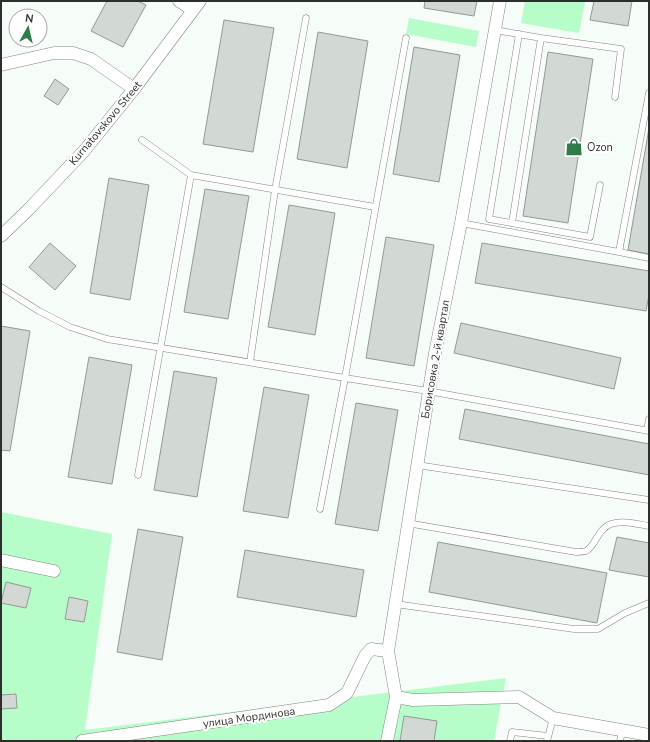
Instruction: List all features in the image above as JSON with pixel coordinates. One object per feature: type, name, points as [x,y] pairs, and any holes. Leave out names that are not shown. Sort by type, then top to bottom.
[{"type":"street","points":[[179,1],[197,5]]},
{"type":"street","name":"Борисовка 2-й квартал","points":[[387,741],[396,697],[388,651],[407,523],[428,391],[461,223],[500,1]]},
{"type":"street","name":"Kurnatovskovo Street","points":[[1,236],[84,151],[197,5]]},
{"type":"street","points":[[1,65],[54,53],[73,53],[92,59],[134,88]]},
{"type":"street","points":[[1,560],[54,571]]},
{"type":"street","name":"улица Мординова","points":[[82,741],[329,705],[348,693],[365,656],[371,649],[388,651]]},
{"type":"street","points":[[396,697],[413,700],[519,697],[553,718],[621,736],[649,735]]},
{"type":"lane","points":[[250,362],[275,190],[306,18]]},
{"type":"lane","points":[[495,30],[621,49],[616,97]]},
{"type":"lane","points":[[519,34],[489,219],[590,238],[600,185]]},
{"type":"lane","points":[[320,509],[406,38]]},
{"type":"lane","points":[[512,223],[542,38]]},
{"type":"lane","points":[[619,252],[649,93]]},
{"type":"lane","points":[[142,140],[191,175],[375,207]]},
{"type":"lane","points":[[138,475],[191,175]]},
{"type":"lane","points":[[461,223],[649,258]]},
{"type":"lane","points":[[1,287],[70,328],[106,339],[428,391],[648,431],[649,419]]},
{"type":"lane","points":[[417,465],[649,500]]},
{"type":"lane","points":[[407,523],[576,552],[586,550],[602,529],[610,524],[620,522],[649,526]]},
{"type":"lane","points":[[395,604],[574,629],[598,629],[625,613],[649,603]]},
{"type":"lane","points":[[510,741],[512,732],[548,738],[553,718]]},
{"type":"green space","points":[[525,1],[585,2],[579,33],[521,23]]},
{"type":"green space","points":[[409,18],[479,31],[476,47],[406,34]]},
{"type":"green space","points":[[1,512],[112,534],[85,730],[506,678],[494,741],[1,741]]},
{"type":"building","points":[[107,1],[138,1],[146,5],[123,47],[91,31]]},
{"type":"building","points":[[425,1],[477,1],[474,16],[424,8]]},
{"type":"building","points":[[594,1],[632,1],[628,26],[590,20]]},
{"type":"building","points":[[224,20],[274,28],[253,152],[203,144]]},
{"type":"building","points":[[318,32],[368,41],[347,168],[297,159]]},
{"type":"building","points":[[414,47],[460,55],[439,182],[393,174]]},
{"type":"building","points":[[548,52],[593,59],[568,223],[523,216]]},
{"type":"building","points":[[55,79],[69,89],[58,105],[44,96]]},
{"type":"building","points":[[649,128],[649,254],[628,250]]},
{"type":"building","points":[[109,178],[149,185],[130,300],[90,293]]},
{"type":"building","points":[[205,189],[249,196],[228,319],[184,312]]},
{"type":"building","points":[[289,205],[335,213],[315,335],[268,327]]},
{"type":"building","points":[[386,237],[434,245],[414,366],[366,358]]},
{"type":"building","points":[[50,243],[76,266],[55,290],[29,267]]},
{"type":"building","points":[[482,243],[649,271],[649,295],[646,311],[475,283]]},
{"type":"building","points":[[461,323],[621,358],[614,389],[454,353]]},
{"type":"building","points":[[1,326],[30,331],[10,451],[1,450]]},
{"type":"building","points":[[89,357],[132,365],[112,484],[68,477]]},
{"type":"building","points":[[174,371],[217,378],[197,497],[154,490]]},
{"type":"building","points":[[264,387],[309,395],[288,518],[243,511]]},
{"type":"building","points":[[356,403],[398,410],[378,531],[335,524]]},
{"type":"building","points":[[465,409],[649,444],[649,475],[459,439]]},
{"type":"building","points":[[138,529],[183,537],[162,660],[117,652]]},
{"type":"building","points":[[617,537],[649,543],[649,577],[609,570]]},
{"type":"building","points":[[438,542],[607,573],[597,623],[429,592]]},
{"type":"building","points":[[245,550],[364,570],[356,617],[237,597]]},
{"type":"building","points":[[6,582],[31,588],[26,608],[1,603]]},
{"type":"building","points":[[69,597],[88,601],[84,622],[65,619]]},
{"type":"building","points":[[16,694],[17,708],[1,709],[1,695]]},
{"type":"building","points":[[404,716],[437,721],[434,741],[400,741]]},
{"type":"place","name":"Ozon","points":[[574,147]]}]
